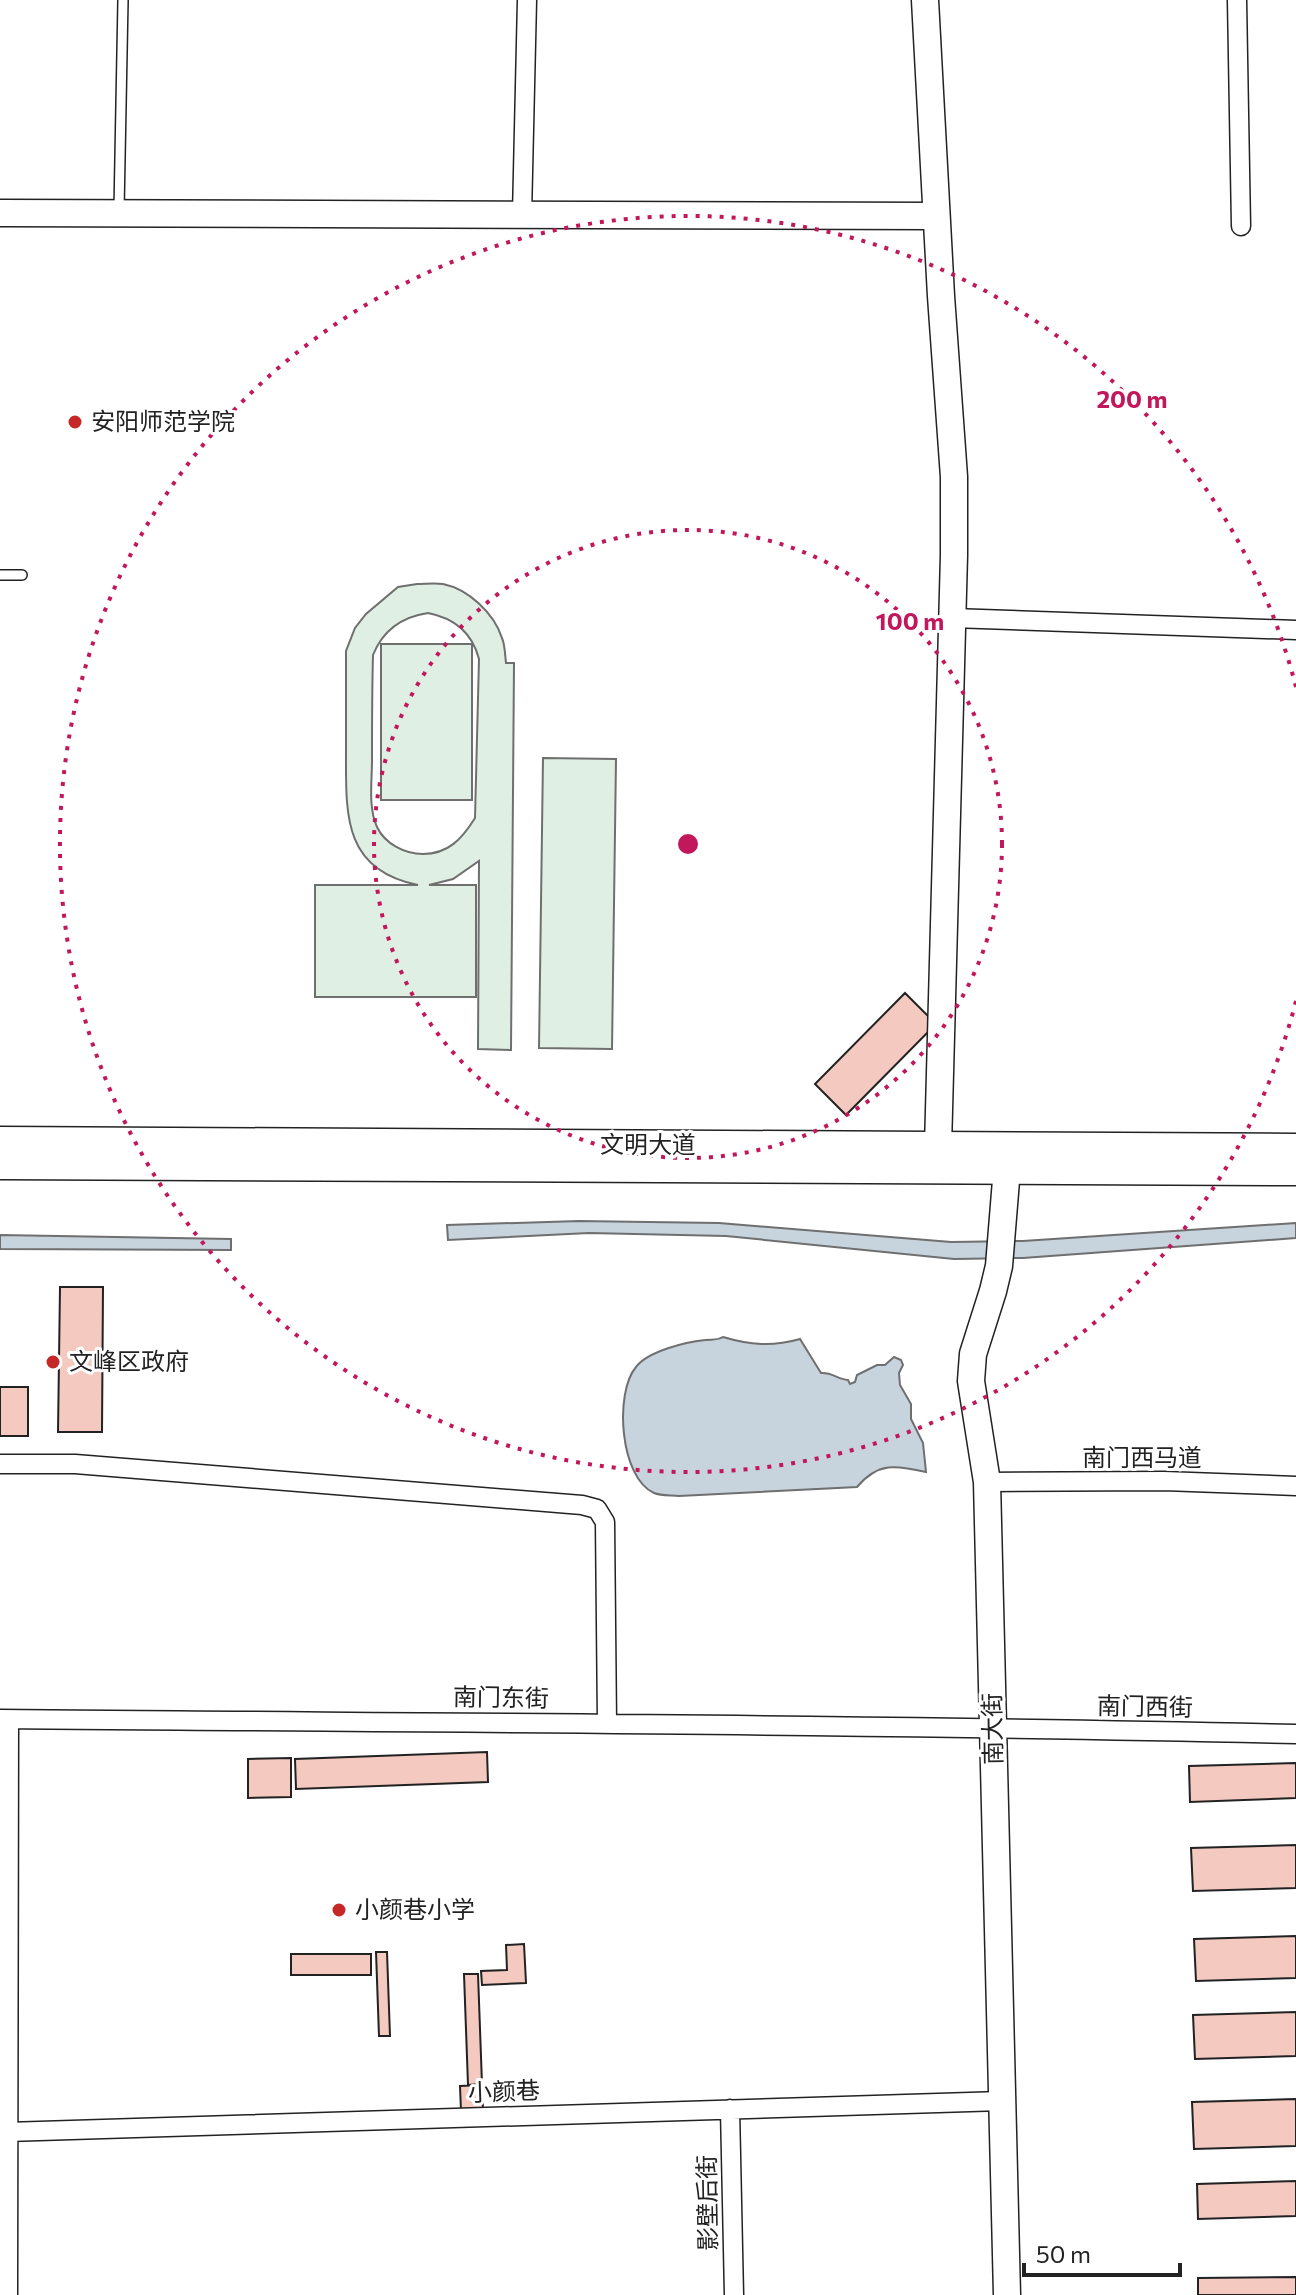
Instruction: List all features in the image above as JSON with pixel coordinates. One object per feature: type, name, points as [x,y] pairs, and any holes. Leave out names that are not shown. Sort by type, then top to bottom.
[{"type":"main road","name":"文明大道","points":[[0,1142],[1296,1149]]},
{"type":"main road","name":"文明大道","points":[[0,1164],[1296,1170]]},
{"type":"street","points":[[522,215],[527,0]]},
{"type":"street","points":[[925,0],[954,477],[938,1147]]},
{"type":"street","points":[[1237,0],[1241,226]]},
{"type":"street","points":[[0,213],[936,216]]},
{"type":"street","points":[[952,618],[1296,630]]},
{"type":"street","name":"南大街","points":[[1007,1168],[999,1266],[973,1354],[971,1381],[987,1482],[1007,2295]]},
{"type":"street","points":[[0,1464],[75,1464],[582,1505],[597,1509],[605,1522],[607,1724]]},
{"type":"street","name":"南门西马道","points":[[987,1482],[1164,1481],[1296,1486]]},
{"type":"street","points":[[4,1720],[8,2295]]},
{"type":"street","name":"南门东街","points":[[4,1720],[993,1728]]},
{"type":"street","name":"南门西街","points":[[993,1728],[1296,1734]]},
{"type":"street","name":"小颜巷","points":[[7,2132],[1002,2101]]},
{"type":"street","name":"影壁后街","points":[[730,2109],[734,2295]]},
{"type":"lane","points":[[119,213],[123,0]]},
{"type":"lane","points":[[0,575],[22,575]]},
{"type":"green space","points":[[443,584],[462,591],[493,620],[504,644],[506,663],[514,663],[511,1050],[478,1049],[479,861],[453,879],[429,885],[476,885],[476,997],[315,997],[315,885],[418,885],[393,877],[375,866],[362,852],[354,836],[347,796],[346,651],[355,628],[366,614],[398,587]],"holes":[[[428,613],[437,615],[467,634],[479,659],[475,818],[459,839],[447,848],[416,854],[396,847],[385,838],[377,827],[372,811],[373,655],[382,638],[401,621]]]},
{"type":"green space","points":[[381,644],[472,644],[472,800],[381,800]]},
{"type":"green space","points":[[543,758],[616,759],[612,1049],[539,1048]]},
{"type":"shaded area","points":[[579,1221],[719,1223],[951,1242],[1023,1241],[1296,1223],[1296,1238],[1023,1258],[954,1259],[726,1236],[589,1233],[448,1240],[447,1225]]},
{"type":"shaded area","points":[[0,1235],[231,1239],[231,1250],[0,1249]]},
{"type":"shaded area","points":[[723,1337],[761,1344],[800,1339],[821,1373],[848,1380],[850,1384],[855,1382],[857,1375],[877,1365],[885,1365],[894,1357],[901,1360],[900,1385],[911,1404],[911,1419],[923,1443],[926,1472],[897,1467],[880,1469],[857,1487],[679,1496],[654,1493],[634,1471],[628,1453],[623,1414],[629,1379],[636,1367],[649,1356],[668,1348]]},
{"type":"building","points":[[905,993],[936,1024],[846,1115],[815,1084]]},
{"type":"building","points":[[60,1287],[103,1287],[102,1432],[58,1432]]},
{"type":"building","points":[[0,1387],[28,1387],[28,1436],[0,1436]]},
{"type":"building","points":[[487,1752],[488,1782],[296,1789],[295,1759]]},
{"type":"building","points":[[291,1758],[291,1797],[248,1798],[248,1759]]},
{"type":"building","points":[[1296,1763],[1296,1798],[1190,1802],[1189,1766]]},
{"type":"building","points":[[1296,1845],[1296,1888],[1193,1891],[1191,1848]]},
{"type":"building","points":[[1296,1936],[1296,1978],[1196,1981],[1194,1939]]},
{"type":"building","points":[[524,1944],[526,1983],[482,1985],[481,1971],[507,1970],[506,1945]]},
{"type":"building","points":[[376,1952],[387,1952],[390,2036],[379,2036]]},
{"type":"building","points":[[291,1954],[371,1954],[371,1975],[291,1975]]},
{"type":"building","points":[[464,1974],[478,1974],[482,2084],[468,2085]]},
{"type":"building","points":[[1296,2012],[1296,2056],[1195,2059],[1193,2015]]},
{"type":"building","points":[[482,2085],[483,2110],[461,2111],[460,2086]]},
{"type":"building","points":[[1296,2099],[1296,2146],[1194,2149],[1192,2102]]},
{"type":"building","points":[[1296,2181],[1296,2216],[1198,2219],[1197,2184]]},
{"type":"building","points":[[1296,2277],[1296,2295],[1198,2295],[1198,2278]]},
{"type":"place","name":"安阳师范学院","points":[[75,422]]},
{"type":"place","name":"文峰区政府","points":[[53,1362]]},
{"type":"place","name":"小颜巷小学","points":[[339,1910]]}]
